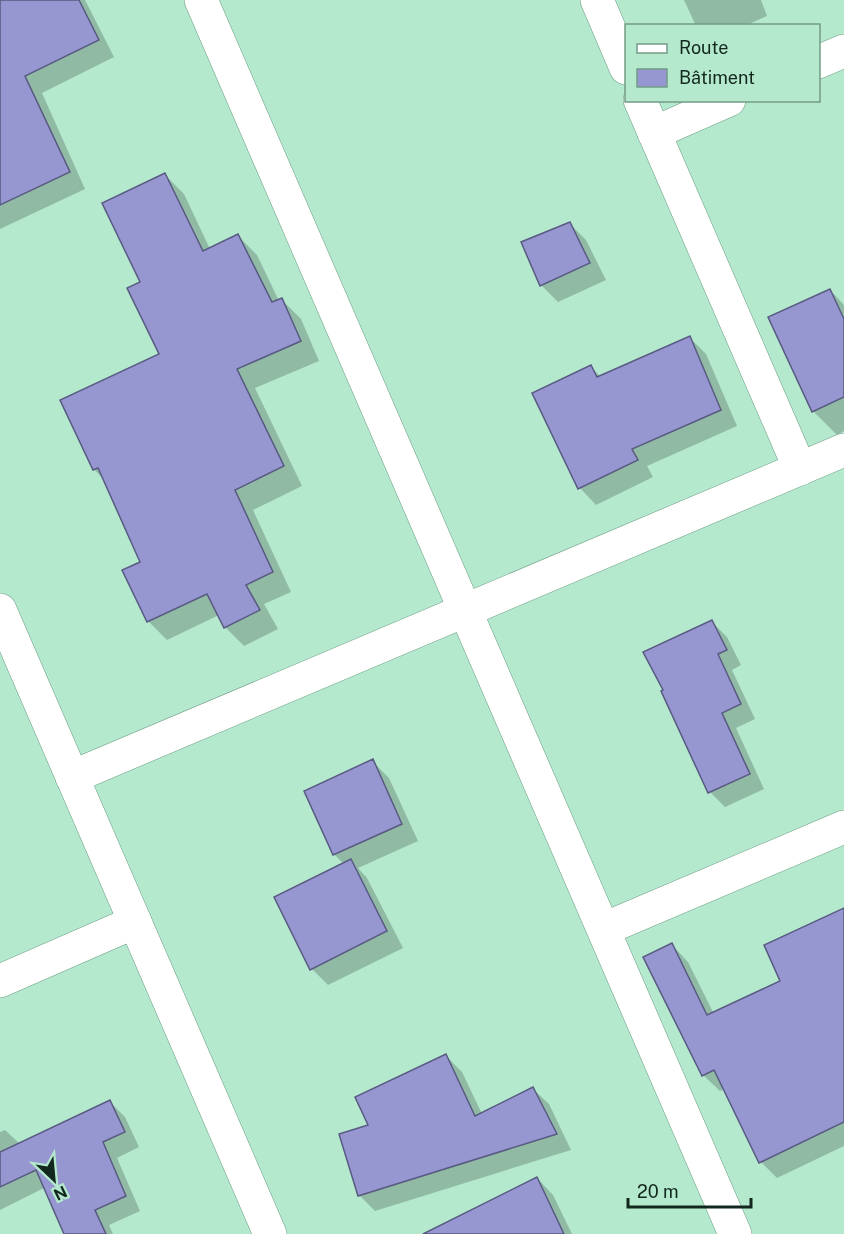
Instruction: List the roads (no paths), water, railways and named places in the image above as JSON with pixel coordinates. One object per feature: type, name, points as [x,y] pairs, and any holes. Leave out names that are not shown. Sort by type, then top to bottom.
[{"type":"street","points":[[201,0],[735,1234]]},
{"type":"street","points":[[597,0],[625,63]]},
{"type":"street","points":[[820,62],[844,51]]},
{"type":"street","points":[[641,102],[800,469]]},
{"type":"street","points":[[654,133],[724,102]]},
{"type":"street","points":[[72,777],[844,450]]},
{"type":"street","points":[[0,610],[270,1234]]},
{"type":"street","points":[[604,929],[844,827]]},
{"type":"street","points":[[0,981],[135,922]]}]
